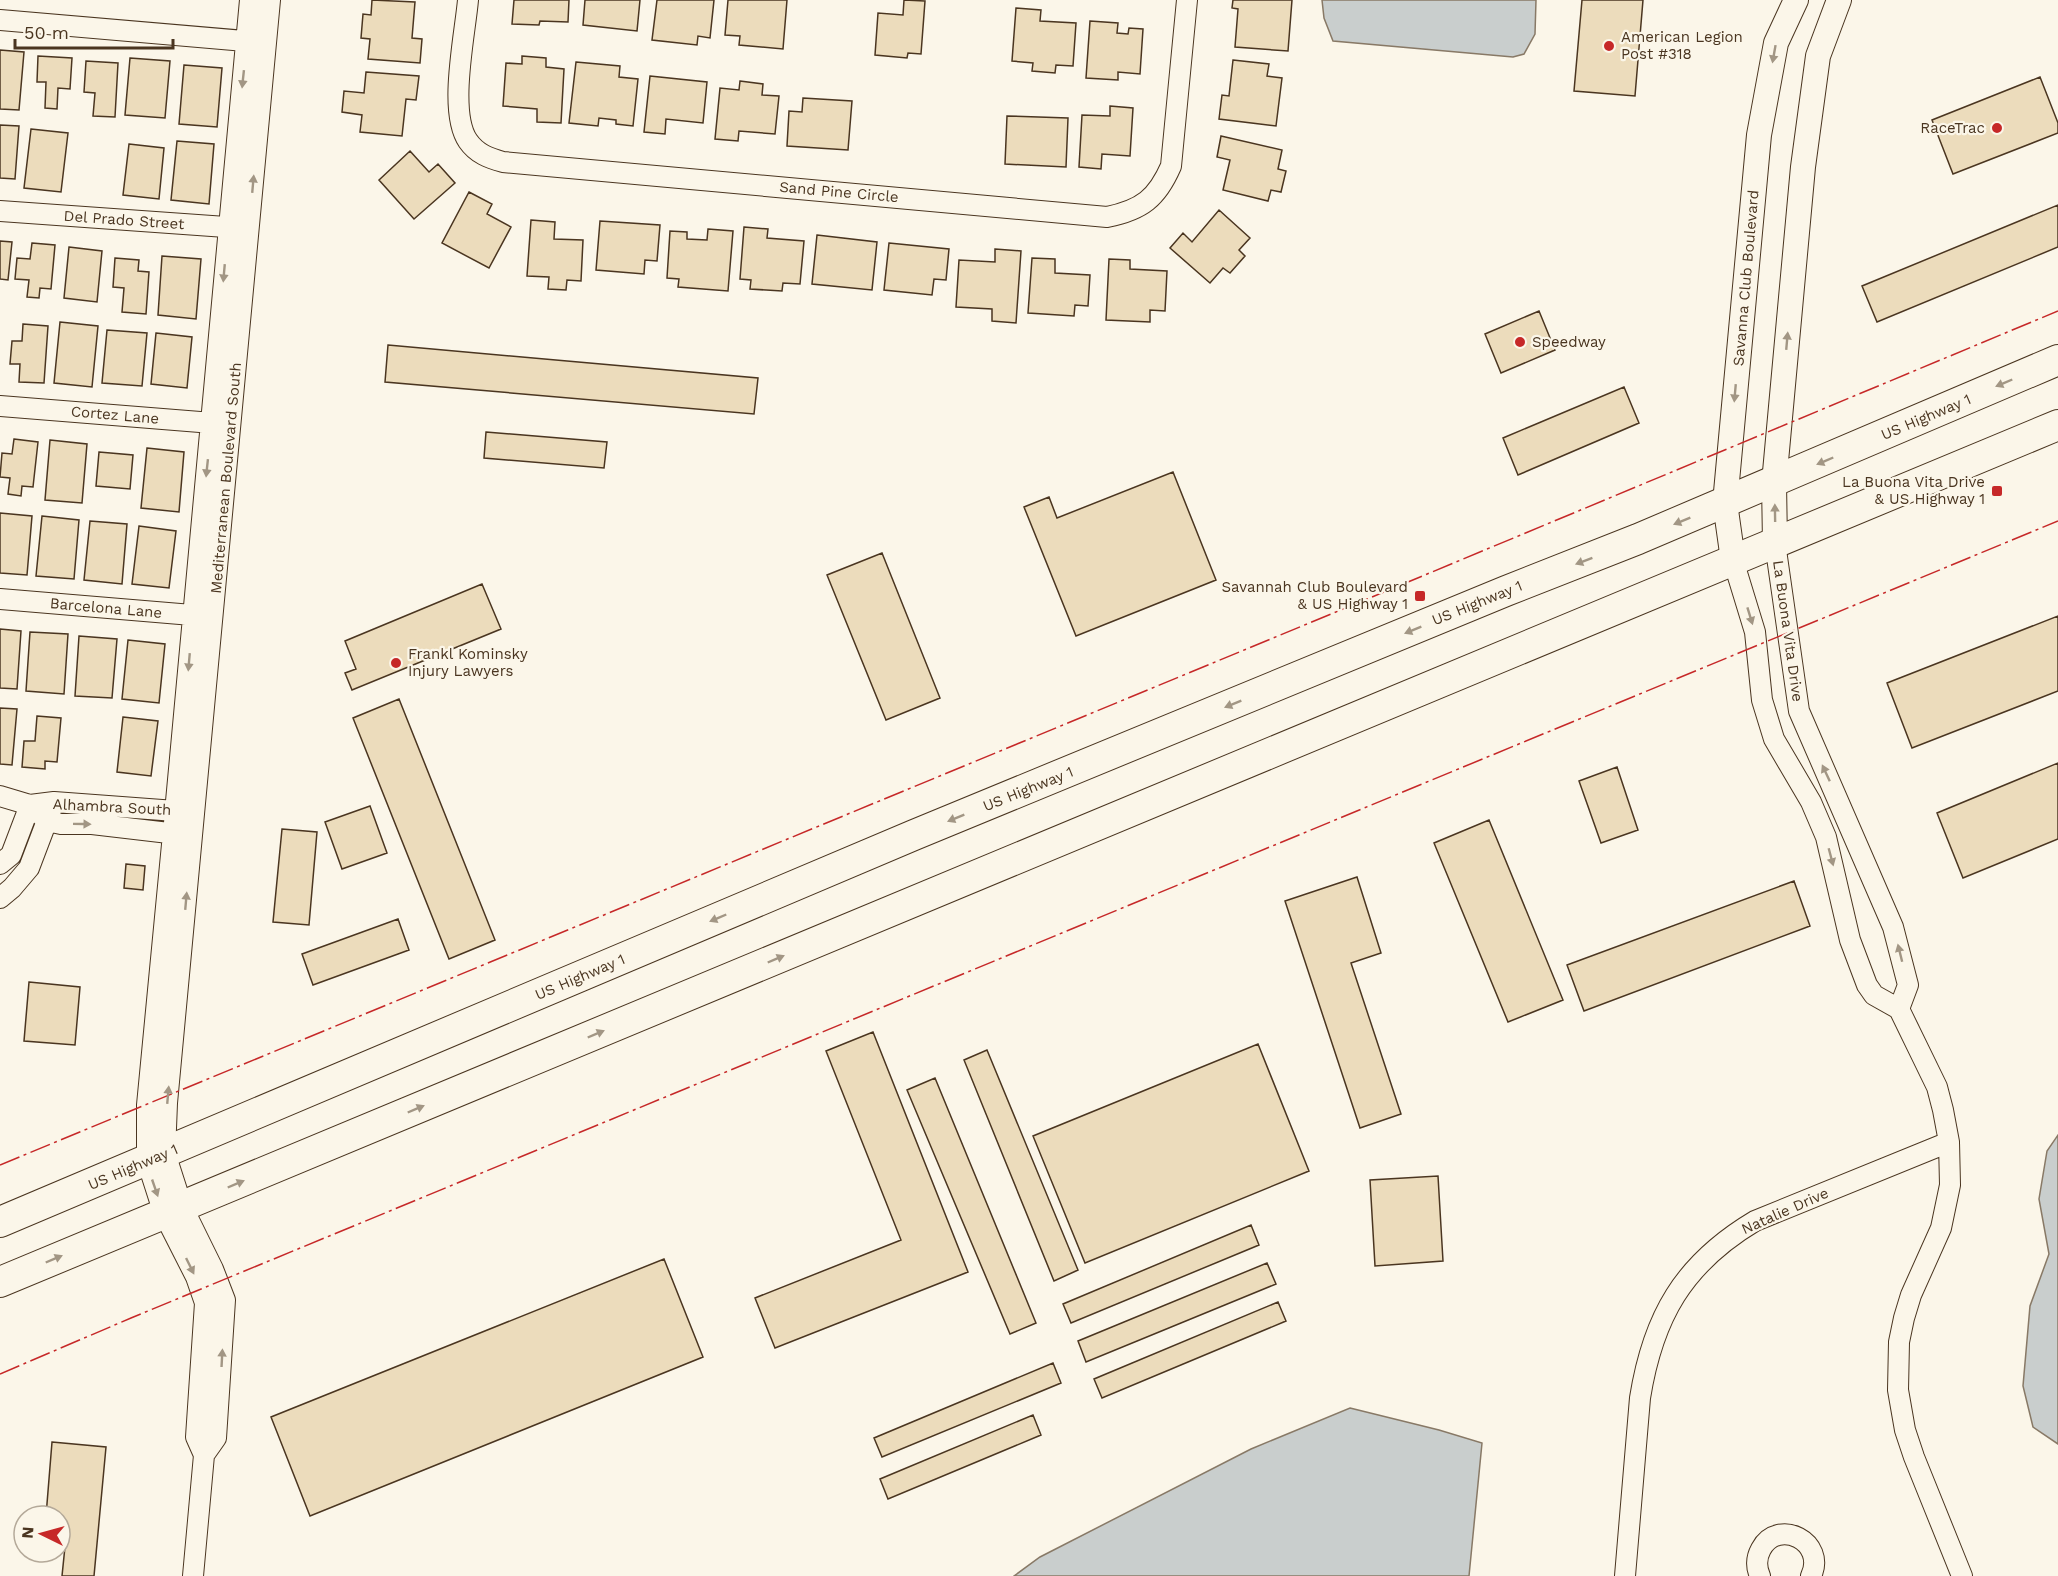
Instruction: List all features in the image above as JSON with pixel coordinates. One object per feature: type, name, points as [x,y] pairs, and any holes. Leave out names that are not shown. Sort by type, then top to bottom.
[{"type":"main road","name":"US Highway 1","points":[[0,1222],[914,835],[1774,483],[2058,360]]},
{"type":"main road","points":[[0,1282],[2058,425]]},
{"type":"street","name":"Mediterranean Boulevard South","points":[[185,811],[213,617],[228,227],[250,0]]},
{"type":"street","name":"Mediterranean Boulevard South","points":[[193,1576],[204,1455],[196,1437],[210,1388],[205,1303],[156,1157],[171,954],[185,811],[193,615],[249,229],[270,0]]},
{"type":"street","name":"Sand Pine Circle","points":[[468,0],[458,101],[460,122],[468,140],[483,156],[503,162],[1107,217],[1127,213],[1147,202],[1162,186],[1171,166],[1187,0]]},
{"type":"street","name":"Savanna Club Boulevard","points":[[1733,560],[1725,503],[1759,135],[1776,43],[1796,0]]},
{"type":"street","points":[[1775,543],[1774,483],[1802,178],[1818,56],[1839,0]]},
{"type":"street","points":[[0,20],[266,43]]},
{"type":"street","name":"Del Prado Street","points":[[0,211],[249,229]]},
{"type":"street","name":"Cortez Lane","points":[[0,405],[221,423]]},
{"type":"street","name":"La Buona Vita Drive","points":[[1775,543],[1799,711],[1893,927],[1908,984],[1899,1009]]},
{"type":"street","points":[[1733,560],[1755,632],[1762,700],[1774,739],[1811,802],[1822,827],[1838,882],[1850,940],[1867,985],[1874,995],[1899,1009],[1936,1087],[1943,1110],[1949,1142],[1950,1185],[1941,1228],[1911,1294],[1904,1318],[1899,1342],[1898,1390],[1905,1430],[1914,1457],[1962,1576]]},
{"type":"street","name":"Barcelona Lane","points":[[0,599],[213,617]]},
{"type":"street","name":"Alhambra South","points":[[0,796],[30,805],[54,802],[185,811]]},
{"type":"street","points":[[0,898],[29,868],[54,802]]},
{"type":"street","points":[[0,864],[11,855],[30,805]]},
{"type":"street","name":"Alhambra South","points":[[30,805],[47,821],[183,835]]},
{"type":"street","points":[[1822,827],[1847,818]]},
{"type":"street","name":"Natalie Drive","points":[[1625,1576],[1640,1398],[1644,1375],[1650,1350],[1663,1315],[1686,1280],[1727,1239],[1755,1221],[1949,1142]]},
{"type":"street","points":[[1760,1576],[1757,1562],[1763,1545],[1771,1538],[1790,1534],[1807,1543],[1812,1551],[1814,1561],[1811,1576]]},
{"type":"shaded area","points":[[1322,0],[1536,0],[1535,34],[1524,54],[1513,57],[1333,41],[1324,18]]},
{"type":"shaded area","points":[[2058,1135],[2058,1444],[2033,1427],[2023,1386],[2030,1306],[2049,1254],[2039,1199],[2047,1151]]},
{"type":"shaded area","points":[[1350,1408],[1482,1443],[1469,1576],[1014,1576],[1040,1557],[1251,1449]]},
{"type":"building","points":[[372,0],[415,2],[412,38],[422,39],[420,63],[368,59],[370,39],[361,38],[363,14],[371,15]]},
{"type":"building","points":[[514,0],[569,0],[568,22],[540,21],[539,25],[512,24]]},
{"type":"building","points":[[585,0],[640,0],[637,31],[583,25]]},
{"type":"building","points":[[657,0],[714,0],[710,38],[698,36],[697,45],[652,40]]},
{"type":"building","points":[[728,0],[787,0],[783,49],[739,45],[740,36],[725,35]]},
{"type":"building","points":[[904,0],[925,1],[921,54],[908,53],[907,58],[875,55],[878,13],[903,15]]},
{"type":"building","points":[[1233,0],[1292,0],[1288,51],[1235,47],[1238,9],[1232,8]]},
{"type":"building","name":"American Legion Post #318","points":[[1582,0],[1643,0],[1635,96],[1574,91]]},
{"type":"building","points":[[1016,8],[1041,10],[1040,21],[1076,23],[1073,66],[1056,65],[1055,73],[1032,71],[1033,63],[1012,61]]},
{"type":"building","points":[[1090,21],[1118,23],[1117,33],[1128,34],[1129,28],[1143,29],[1140,74],[1118,72],[1118,80],[1086,78]]},
{"type":"building","points":[[0,50],[24,52],[19,110],[0,109]]},
{"type":"building","points":[[38,56],[72,58],[70,89],[58,88],[57,109],[45,108],[46,82],[37,82]]},
{"type":"building","points":[[522,56],[546,58],[546,67],[564,69],[561,123],[537,122],[537,109],[503,106],[506,63],[522,64]]},
{"type":"building","points":[[130,58],[170,61],[165,118],[125,115]]},
{"type":"building","points":[[1233,60],[1269,64],[1267,76],[1282,78],[1276,126],[1219,119],[1222,95],[1229,96]]},
{"type":"building","points":[[86,61],[118,63],[115,117],[93,116],[95,93],[84,92]]},
{"type":"building","points":[[576,62],[620,66],[619,77],[638,79],[633,126],[616,124],[616,120],[599,118],[598,126],[569,123]]},
{"type":"building","points":[[184,65],[222,68],[217,127],[179,124]]},
{"type":"building","points":[[366,72],[419,76],[416,100],[406,99],[402,136],[360,132],[362,115],[342,112],[344,91],[364,93]]},
{"type":"building","points":[[650,76],[707,82],[703,123],[666,119],[665,134],[644,132]]},
{"type":"building","name":"RaceTrac","points":[[2040,77],[2058,123],[2058,133],[1953,174],[1932,120]]},
{"type":"building","points":[[740,81],[763,84],[762,95],[779,96],[775,134],[739,131],[738,141],[715,139],[720,88],[739,90]]},
{"type":"building","points":[[803,98],[852,101],[848,150],[787,146],[789,111],[802,112]]},
{"type":"building","points":[[1110,106],[1133,108],[1130,156],[1102,154],[1101,169],[1079,167],[1082,115],[1110,116]]},
{"type":"building","points":[[1007,116],[1068,118],[1066,167],[1005,164]]},
{"type":"building","points":[[0,125],[19,126],[15,179],[0,178]]},
{"type":"building","points":[[31,129],[68,133],[61,192],[24,188]]},
{"type":"building","points":[[1221,136],[1282,150],[1278,169],[1286,171],[1281,192],[1271,190],[1268,201],[1223,190],[1230,160],[1217,157]]},
{"type":"building","points":[[177,141],[214,144],[209,204],[171,200]]},
{"type":"building","points":[[129,144],[164,148],[159,199],[123,195]]},
{"type":"building","points":[[410,151],[429,172],[438,164],[455,183],[414,219],[379,180]]},
{"type":"building","points":[[469,192],[492,204],[487,214],[511,227],[489,268],[442,243]]},
{"type":"building","points":[[2058,205],[2058,247],[1877,322],[1862,286]]},
{"type":"building","points":[[1219,210],[1250,238],[1239,250],[1245,256],[1230,273],[1223,268],[1210,283],[1170,248],[1183,233],[1192,242]]},
{"type":"building","points":[[531,220],[555,222],[554,239],[583,240],[581,281],[567,280],[566,290],[548,289],[549,277],[527,276]]},
{"type":"building","points":[[600,221],[660,225],[657,261],[645,260],[644,274],[596,270]]},
{"type":"building","points":[[744,227],[768,229],[767,238],[804,241],[800,284],[783,283],[782,291],[750,289],[751,280],[740,279]]},
{"type":"building","points":[[708,229],[733,231],[728,291],[678,287],[679,279],[667,278],[670,231],[687,232],[687,239],[707,240]]},
{"type":"building","points":[[817,235],[877,242],[872,290],[812,284]]},
{"type":"building","points":[[0,241],[12,242],[8,280],[0,279]]},
{"type":"building","points":[[32,243],[55,245],[51,289],[40,288],[39,298],[27,297],[29,280],[15,279],[17,258],[30,259]]},
{"type":"building","points":[[889,243],[949,249],[946,280],[934,279],[932,295],[884,290]]},
{"type":"building","points":[[69,247],[102,251],[97,302],[64,298]]},
{"type":"building","points":[[995,249],[1021,251],[1016,323],[992,321],[992,309],[956,307],[959,260],[995,262]]},
{"type":"building","points":[[162,256],[201,259],[196,319],[158,315]]},
{"type":"building","points":[[115,258],[139,260],[138,271],[149,272],[146,314],[122,312],[124,288],[113,287]]},
{"type":"building","points":[[1032,258],[1055,259],[1055,273],[1090,275],[1088,306],[1075,305],[1074,316],[1028,313]]},
{"type":"building","points":[[1109,259],[1130,260],[1130,269],[1167,271],[1165,311],[1150,310],[1150,322],[1106,320]]},
{"type":"building","name":"Speedway","points":[[1539,311],[1555,350],[1501,373],[1485,334]]},
{"type":"building","points":[[60,322],[98,326],[92,387],[54,383]]},
{"type":"building","points":[[23,324],[48,326],[44,383],[19,382],[20,364],[10,364],[12,341],[22,341]]},
{"type":"building","points":[[107,330],[147,333],[142,386],[102,383]]},
{"type":"building","points":[[156,333],[192,337],[187,388],[151,384]]},
{"type":"building","points":[[388,345],[758,378],[754,414],[385,382]]},
{"type":"building","name":"Speedway","points":[[1624,387],[1639,423],[1518,475],[1503,438]]},
{"type":"building","points":[[486,432],[607,442],[604,468],[484,458]]},
{"type":"building","points":[[14,439],[38,442],[33,487],[22,486],[21,496],[8,494],[10,478],[0,477],[2,453],[12,454]]},
{"type":"building","points":[[50,440],[87,444],[82,503],[45,500]]},
{"type":"building","points":[[147,448],[184,452],[179,512],[141,508]]},
{"type":"building","points":[[99,452],[133,455],[130,489],[96,486]]},
{"type":"building","points":[[1173,472],[1216,580],[1076,636],[1024,507],[1049,497],[1057,518]]},
{"type":"building","points":[[0,513],[32,516],[27,575],[0,573]]},
{"type":"building","points":[[42,516],[79,520],[74,579],[36,576]]},
{"type":"building","points":[[90,521],[127,524],[122,584],[84,580]]},
{"type":"building","points":[[139,526],[176,531],[169,588],[132,584]]},
{"type":"building","points":[[882,553],[940,698],[886,720],[827,575]]},
{"type":"building","points":[[482,584],[501,629],[352,690],[345,673],[356,669],[345,641]]},
{"type":"building","points":[[2058,616],[2058,691],[1912,748],[1887,683]]},
{"type":"building","points":[[0,629],[21,631],[17,689],[0,688]]},
{"type":"building","points":[[30,632],[68,634],[64,694],[26,691]]},
{"type":"building","points":[[79,636],[117,639],[112,698],[75,696]]},
{"type":"building","points":[[128,640],[165,644],[159,703],[122,699]]},
{"type":"building","points":[[399,699],[495,940],[449,959],[353,718]]},
{"type":"building","points":[[0,708],[17,709],[12,765],[0,764]]},
{"type":"building","points":[[37,716],[61,718],[57,762],[45,761],[45,769],[22,767],[24,741],[35,741]]},
{"type":"building","points":[[123,717],[158,721],[151,776],[117,772]]},
{"type":"building","points":[[2058,763],[2058,839],[1963,878],[1937,813]]},
{"type":"building","points":[[1617,767],[1638,830],[1601,843],[1579,781]]},
{"type":"building","points":[[370,806],[387,853],[342,869],[325,822]]},
{"type":"building","points":[[1489,820],[1563,1000],[1508,1022],[1434,843]]},
{"type":"building","points":[[282,829],[317,832],[309,925],[273,922]]},
{"type":"building","points":[[126,864],[145,866],[143,890],[124,888]]},
{"type":"building","points":[[1357,877],[1381,953],[1351,963],[1401,1114],[1360,1128],[1285,901]]},
{"type":"building","points":[[1794,881],[1810,926],[1584,1011],[1567,965]]},
{"type":"building","points":[[398,919],[409,950],[313,985],[302,954]]},
{"type":"building","points":[[29,982],[80,987],[75,1045],[24,1041]]},
{"type":"building","points":[[873,1032],[968,1272],[775,1348],[755,1298],[901,1240],[826,1051]]},
{"type":"building","points":[[1258,1044],[1309,1171],[1085,1263],[1033,1136]]},
{"type":"building","points":[[987,1050],[1078,1270],[1054,1281],[964,1060]]},
{"type":"building","points":[[935,1078],[1036,1323],[1010,1334],[907,1090]]},
{"type":"building","points":[[1438,1176],[1443,1261],[1375,1266],[1370,1180]]},
{"type":"building","points":[[1251,1225],[1259,1245],[1071,1323],[1063,1304]]},
{"type":"building","points":[[664,1259],[703,1357],[310,1516],[271,1417]]},
{"type":"building","points":[[1267,1263],[1276,1284],[1086,1362],[1078,1341]]},
{"type":"building","points":[[1278,1302],[1286,1321],[1102,1398],[1094,1379]]},
{"type":"building","points":[[1053,1363],[1061,1383],[882,1457],[874,1438]]},
{"type":"building","points":[[1033,1415],[1041,1435],[888,1499],[880,1479]]},
{"type":"building","points":[[52,1442],[106,1447],[94,1576],[62,1576],[63,1564],[72,1564],[72,1504],[47,1504]]},
{"type":"power","points":[[0,1165],[2058,311]]},
{"type":"power","points":[[0,1374],[2058,521]]},
{"type":"place","name":"American Legion Post #318","points":[[1609,46]]},
{"type":"place","name":"RaceTrac","points":[[1997,128]]},
{"type":"place","name":"Speedway","points":[[1520,342]]},
{"type":"place","name":"La Buona Vita Drive & US Highway 1","points":[[1997,491]]},
{"type":"place","name":"Savannah Club Boulevard & US Highway 1","points":[[1420,596]]},
{"type":"place","name":"Frankl Kominsky Injury Lawyers","points":[[396,663]]}]
